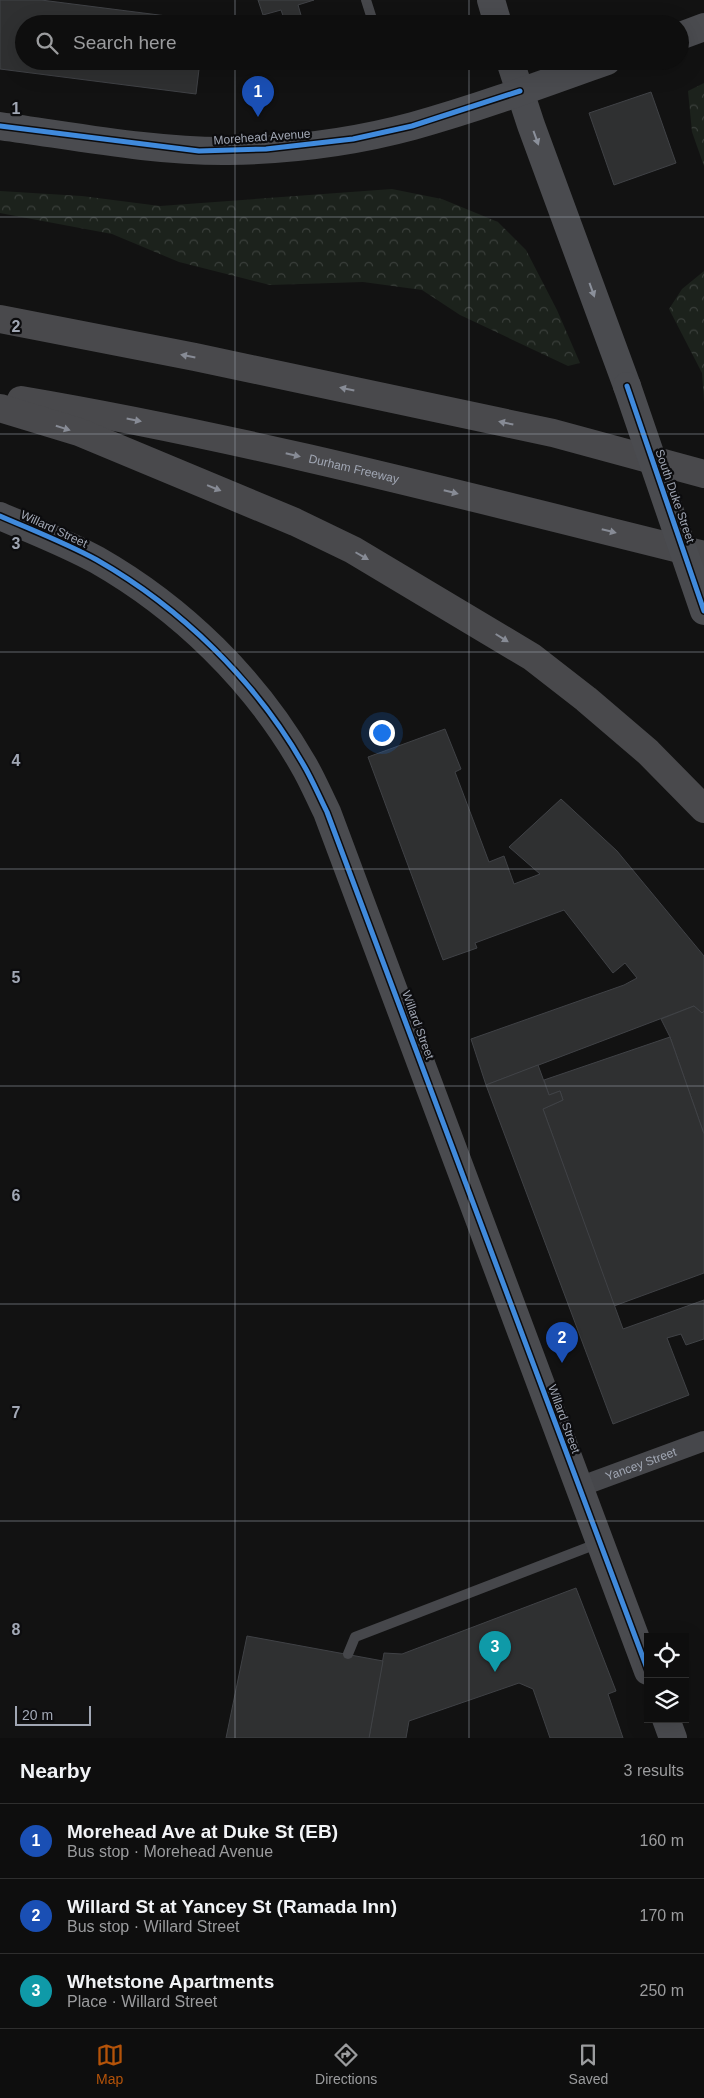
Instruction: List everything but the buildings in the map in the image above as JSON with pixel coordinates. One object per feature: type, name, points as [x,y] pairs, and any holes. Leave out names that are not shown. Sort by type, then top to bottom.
[{"type":"highway","points":[[0,318],[205,359],[553,433],[704,459]]},
{"type":"highway","name":"Durham Freeway","points":[[0,396],[198,433],[377,474],[704,555]]},
{"type":"highway","points":[[0,408],[79,432],[296,522],[353,550],[532,657],[586,699],[648,752],[704,809]]},
{"type":"highway","points":[[553,433],[704,474]]},
{"type":"street","points":[[491,0],[495,15]]},
{"type":"street","points":[[689,33],[704,27]]},
{"type":"street","name":"South Duke Street","points":[[513,70],[628,386],[704,612]]},
{"type":"street","name":"Morehead Avenue","points":[[0,126],[199,150],[266,149],[353,138],[412,126],[581,70]]},
{"type":"street","name":"Willard Street","points":[[0,516],[96,560],[143,589],[222,657],[278,725],[303,764],[327,812],[644,1660]]},
{"type":"street","name":"Yancey Street","points":[[579,1487],[704,1441]]},
{"type":"street","points":[[667,1723],[673,1738]]},
{"type":"lane","points":[[366,0],[371,15]]},
{"type":"lane","points":[[348,1654],[355,1637],[600,1543]]},
{"type":"green space","points":[[704,83],[704,166],[692,132],[688,91]]},
{"type":"green space","points":[[392,189],[442,199],[498,222],[526,250],[557,310],[580,363],[568,366],[460,315],[422,290],[363,282],[270,285],[179,262],[112,234],[0,213],[0,191],[82,196],[160,206]]},
{"type":"green space","points":[[704,271],[704,402],[702,373],[669,309],[682,289]]},
{"type":"cycle path","points":[[0,126],[199,151],[266,149],[353,139],[412,126],[520,91]]},
{"type":"cycle path","points":[[627,386],[704,611]]},
{"type":"cycle path","points":[[0,516],[61,542],[97,560],[158,600],[186,623],[214,648],[262,703],[284,733],[306,770],[327,812],[644,1660]]},
{"type":"place","name":"Morehead Ave at Duke St (EB)","points":[[258,117]]},
{"type":"place","name":"Willard St at Yancey St (Ramada Inn)","points":[[562,1363]]},
{"type":"place","name":"Whetstone Apartments","points":[[495,1672]]}]
